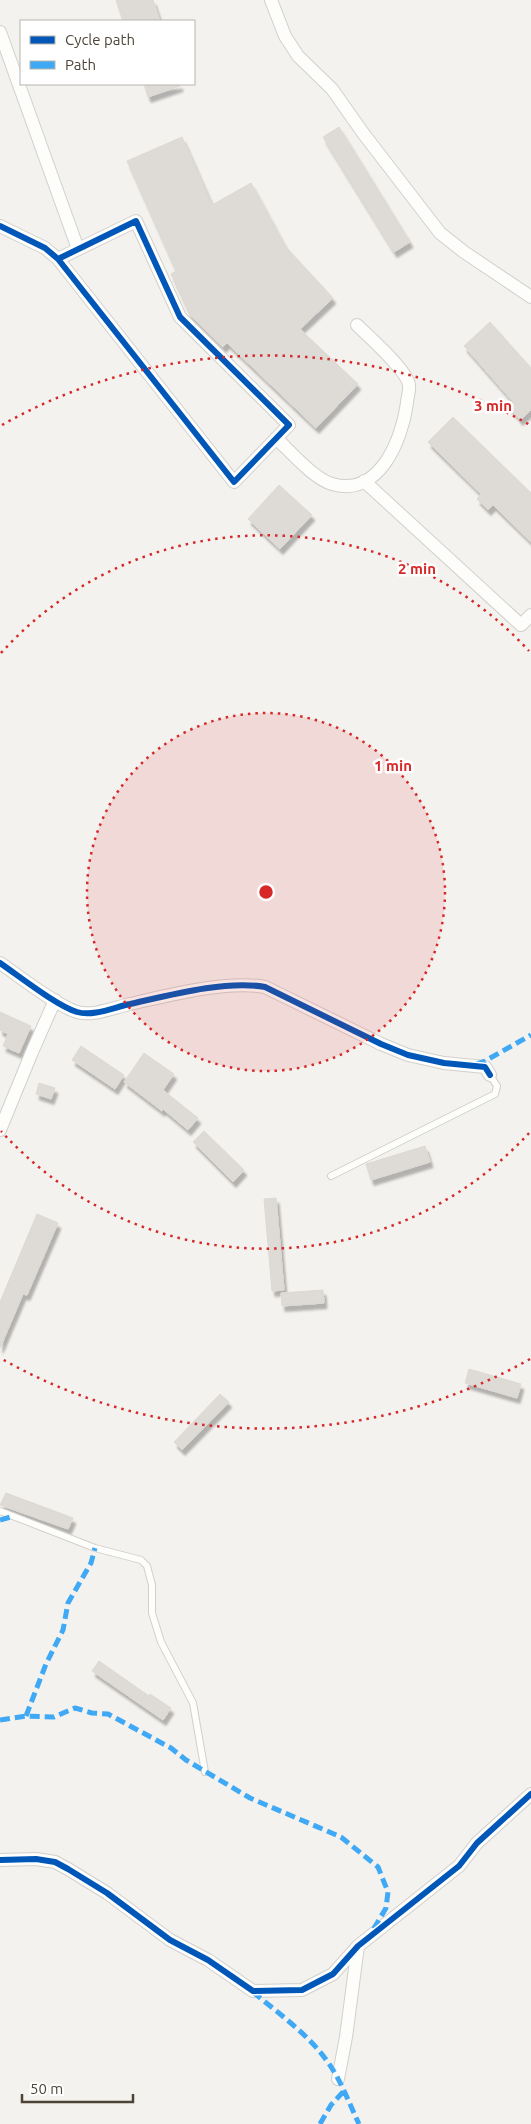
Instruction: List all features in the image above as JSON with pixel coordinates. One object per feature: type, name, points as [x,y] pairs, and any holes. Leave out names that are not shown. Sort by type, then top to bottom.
[{"type":"street","points":[[271,0],[284,36],[298,56],[332,88],[363,133],[440,233],[464,252],[531,297]]},
{"type":"street","points":[[0,32],[78,249]]},
{"type":"street","points":[[0,226],[45,248],[58,259],[234,482],[289,425],[180,317],[136,221],[58,259]]},
{"type":"street","points":[[276,438],[317,476],[329,484],[343,487],[357,484],[376,474],[391,454],[405,418],[410,385],[404,372],[357,325]]},
{"type":"street","points":[[364,481],[521,625],[531,615]]},
{"type":"street","points":[[0,963],[55,1000],[79,1013],[96,1012],[170,995],[248,984],[266,987],[408,1055],[444,1063],[485,1067],[490,1075]]},
{"type":"street","points":[[0,1130],[55,1000]]},
{"type":"street","points":[[0,1860],[36,1859],[55,1862],[107,1893],[170,1940],[208,1960],[253,1991],[302,1990],[332,1974],[358,1946],[459,1866],[477,1843],[531,1794]]},
{"type":"street","points":[[338,2079],[346,2037],[358,1946]]},
{"type":"lane","points":[[331,1176],[495,1094],[497,1086],[490,1075]]},
{"type":"lane","points":[[0,1510],[95,1548],[141,1560],[147,1566],[152,1585],[152,1613],[162,1642],[193,1703],[205,1772]]},
{"type":"building","points":[[116,0],[153,0],[160,20],[123,20]]},
{"type":"building","points":[[144,85],[180,85],[180,86],[148,97]]},
{"type":"building","points":[[339,127],[410,242],[394,252],[323,137]]},
{"type":"building","points":[[182,137],[212,205],[251,183],[285,246],[333,298],[300,329],[358,384],[316,428],[227,343],[223,347],[190,315],[171,274],[176,271],[127,161]]},
{"type":"building","points":[[490,322],[531,368],[531,410],[520,420],[509,407],[514,403],[464,346]]},
{"type":"building","points":[[453,417],[531,493],[531,542],[493,505],[488,510],[477,499],[481,494],[428,442]]},
{"type":"building","points":[[279,485],[312,515],[280,549],[248,519]]},
{"type":"building","points":[[0,1012],[31,1026],[19,1053],[3,1046],[8,1034],[0,1030]]},
{"type":"building","points":[[81,1046],[124,1075],[115,1089],[72,1060]]},
{"type":"building","points":[[144,1053],[174,1074],[163,1090],[198,1118],[188,1130],[163,1109],[162,1111],[124,1082]]},
{"type":"building","points":[[39,1083],[55,1088],[51,1099],[36,1094]]},
{"type":"building","points":[[204,1131],[244,1170],[233,1182],[193,1142]]},
{"type":"building","points":[[425,1146],[430,1162],[371,1180],[366,1164]]},
{"type":"building","points":[[276,1198],[284,1290],[272,1291],[264,1199]]},
{"type":"building","points":[[37,1214],[58,1223],[27,1295],[23,1294],[0,1348],[0,1302]]},
{"type":"building","points":[[323,1290],[324,1303],[282,1306],[281,1293]]},
{"type":"building","points":[[469,1369],[521,1384],[517,1398],[465,1383]]},
{"type":"building","points":[[220,1394],[229,1402],[182,1450],[174,1442]]},
{"type":"building","points":[[6,1493],[73,1518],[68,1529],[0,1505]]},
{"type":"building","points":[[99,1661],[149,1696],[150,1694],[171,1708],[163,1720],[92,1671]]},
{"type":"marked path","points":[[476,1064],[485,1061],[531,1035]]},
{"type":"marked path","points":[[0,1520],[14,1516]]},
{"type":"marked path","points":[[26,1716],[46,1664],[63,1630],[68,1603],[91,1563],[95,1548]]},
{"type":"marked path","points":[[0,1720],[26,1716],[54,1717],[75,1708],[92,1713],[108,1714],[171,1748],[186,1760],[250,1798],[341,1837],[378,1867],[388,1892],[386,1908],[373,1930]]},
{"type":"marked path","points":[[253,1992],[292,2024],[319,2051],[337,2076],[359,2124]]},
{"type":"marked path","points":[[320,2124],[331,2105],[343,2092]]},
{"type":"cycle path","points":[[0,226],[45,248],[58,259],[234,482],[289,425],[180,317],[136,221],[58,259]]},
{"type":"cycle path","points":[[0,963],[59,1004],[83,1013],[97,1012],[216,987],[233,985],[265,987],[381,1044],[408,1055],[444,1063],[485,1067],[490,1075]]},
{"type":"cycle path","points":[[0,1860],[36,1859],[55,1862],[107,1893],[170,1940],[208,1960],[253,1991],[302,1990],[333,1974],[358,1946],[459,1866],[477,1843],[531,1794]]}]
